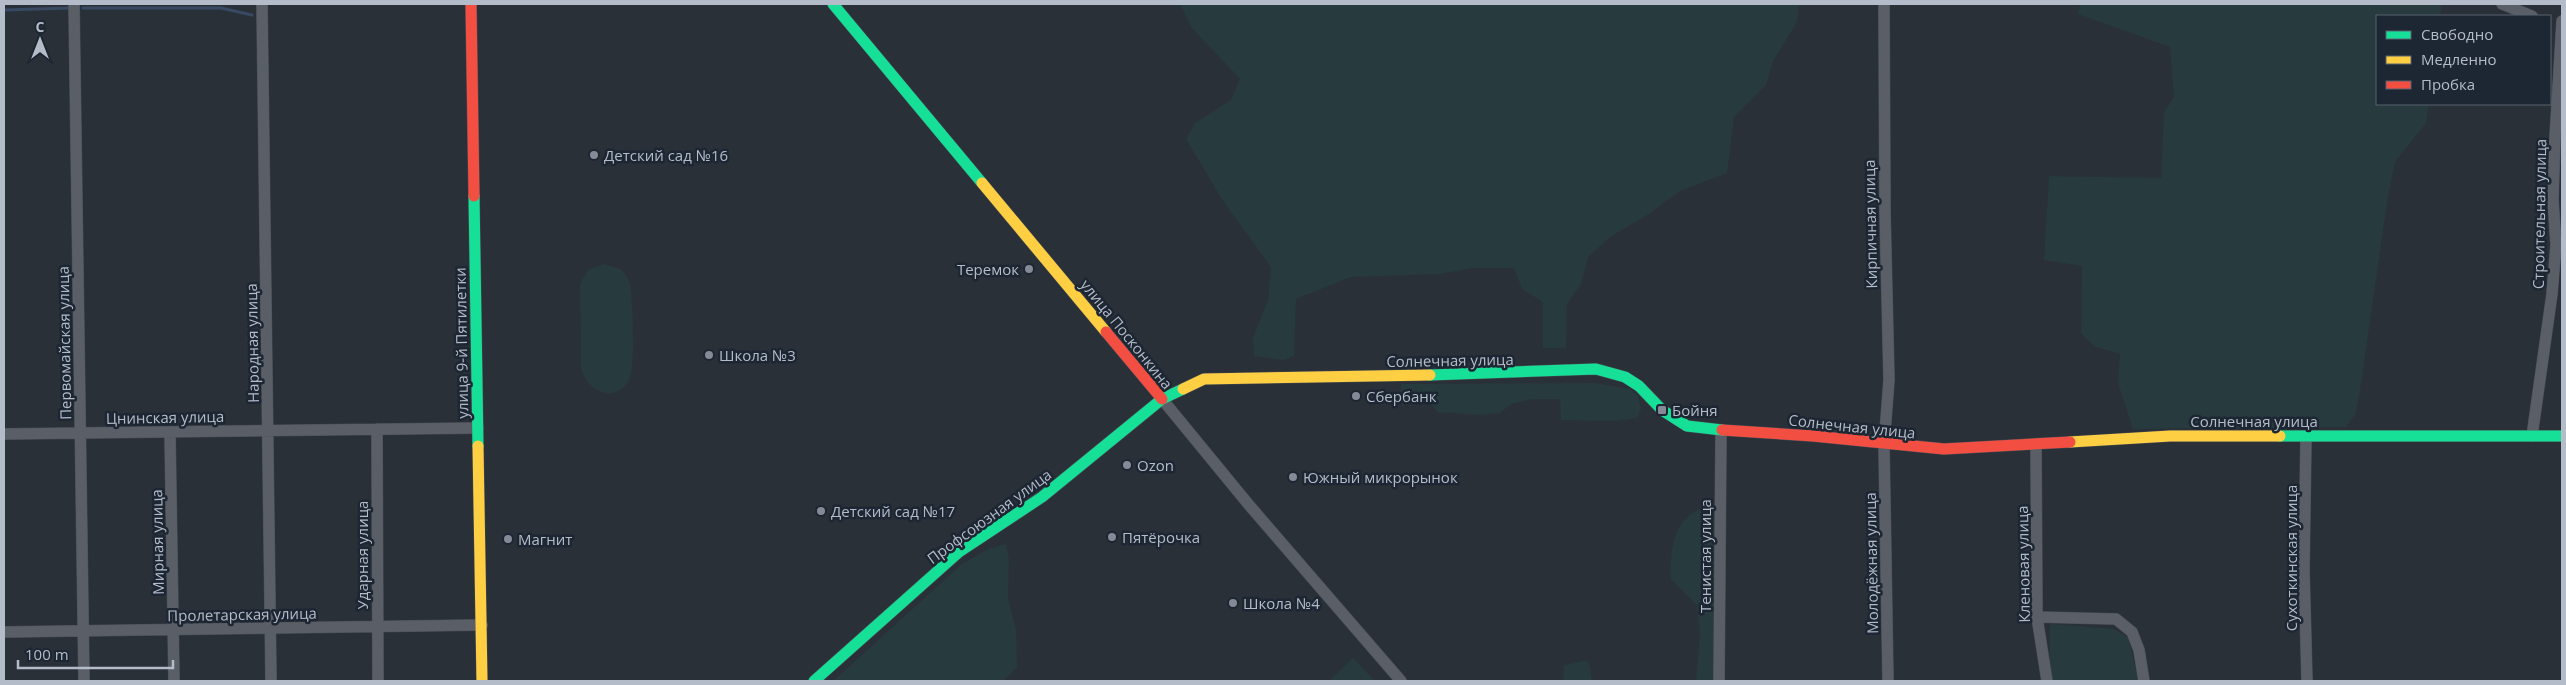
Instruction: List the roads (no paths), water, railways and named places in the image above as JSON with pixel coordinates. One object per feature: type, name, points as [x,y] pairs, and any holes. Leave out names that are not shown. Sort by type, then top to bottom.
[{"type":"street","name":"Первомайская улица","points":[[74,4],[84,681]]},
{"type":"street","name":"Народная улица","points":[[262,4],[271,681]]},
{"type":"street","name":"улица 9-й Пятилетки","points":[[471,4],[482,681]]},
{"type":"street","name":"улица Посконкина","points":[[833,4],[1249,505],[1401,681]]},
{"type":"street","name":"Кирпичная улица","points":[[1884,4],[1884,212],[1889,380],[1884,445]]},
{"type":"street","points":[[2502,4],[2530,15]]},
{"type":"street","name":"Строительная улица","points":[[2532,436],[2551,304],[2556,245],[2553,200],[2558,22]]},
{"type":"street","name":"Солнечная улица","points":[[1162,399],[1204,378],[1529,373],[1596,369],[1618,374],[1632,381],[1662,410],[1688,426],[1721,432],[1813,436],[1884,445],[1944,449],[2170,436],[2562,436]]},
{"type":"street","name":"Профсоюзная улица","points":[[814,681],[959,552],[1042,497],[1162,399]]},
{"type":"street","name":"Цнинская улица","points":[[4,434],[478,428]]},
{"type":"street","name":"Ударная улица","points":[[377,429],[378,681]]},
{"type":"street","name":"Тенистая улица","points":[[1719,681],[1721,432]]},
{"type":"street","name":"Мирная улица","points":[[170,433],[174,681]]},
{"type":"street","name":"Сухоткинская улица","points":[[2306,436],[2304,570],[2307,681]]},
{"type":"street","name":"Молодёжная улица","points":[[1884,445],[1888,681]]},
{"type":"street","name":"Кленовая улица","points":[[2036,445],[2037,617],[2047,681]]},
{"type":"street","points":[[2037,617],[2116,619],[2132,632],[2139,650],[2144,681]]},
{"type":"street","name":"Пролетарская улица","points":[[4,632],[482,625]]},
{"type":"waterway","points":[[4,10],[70,8]]},
{"type":"waterway","points":[[83,8],[221,8],[252,15]]},
{"type":"place","name":"Детский сад №16","points":[[594,155]]},
{"type":"place","name":"Теремок","points":[[1029,269]]},
{"type":"place","name":"Школа №3","points":[[709,355]]},
{"type":"place","name":"Сбербанк","points":[[1356,396]]},
{"type":"place","name":"Бойня","points":[[1662,410]]},
{"type":"place","name":"Ozon","points":[[1127,465]]},
{"type":"place","name":"Южный микрорынок","points":[[1293,477]]},
{"type":"place","name":"Детский сад №17","points":[[821,511]]},
{"type":"place","name":"Пятёрочка","points":[[1112,537]]},
{"type":"place","name":"Магнит","points":[[508,539]]},
{"type":"place","name":"Школа №4","points":[[1233,603]]}]
